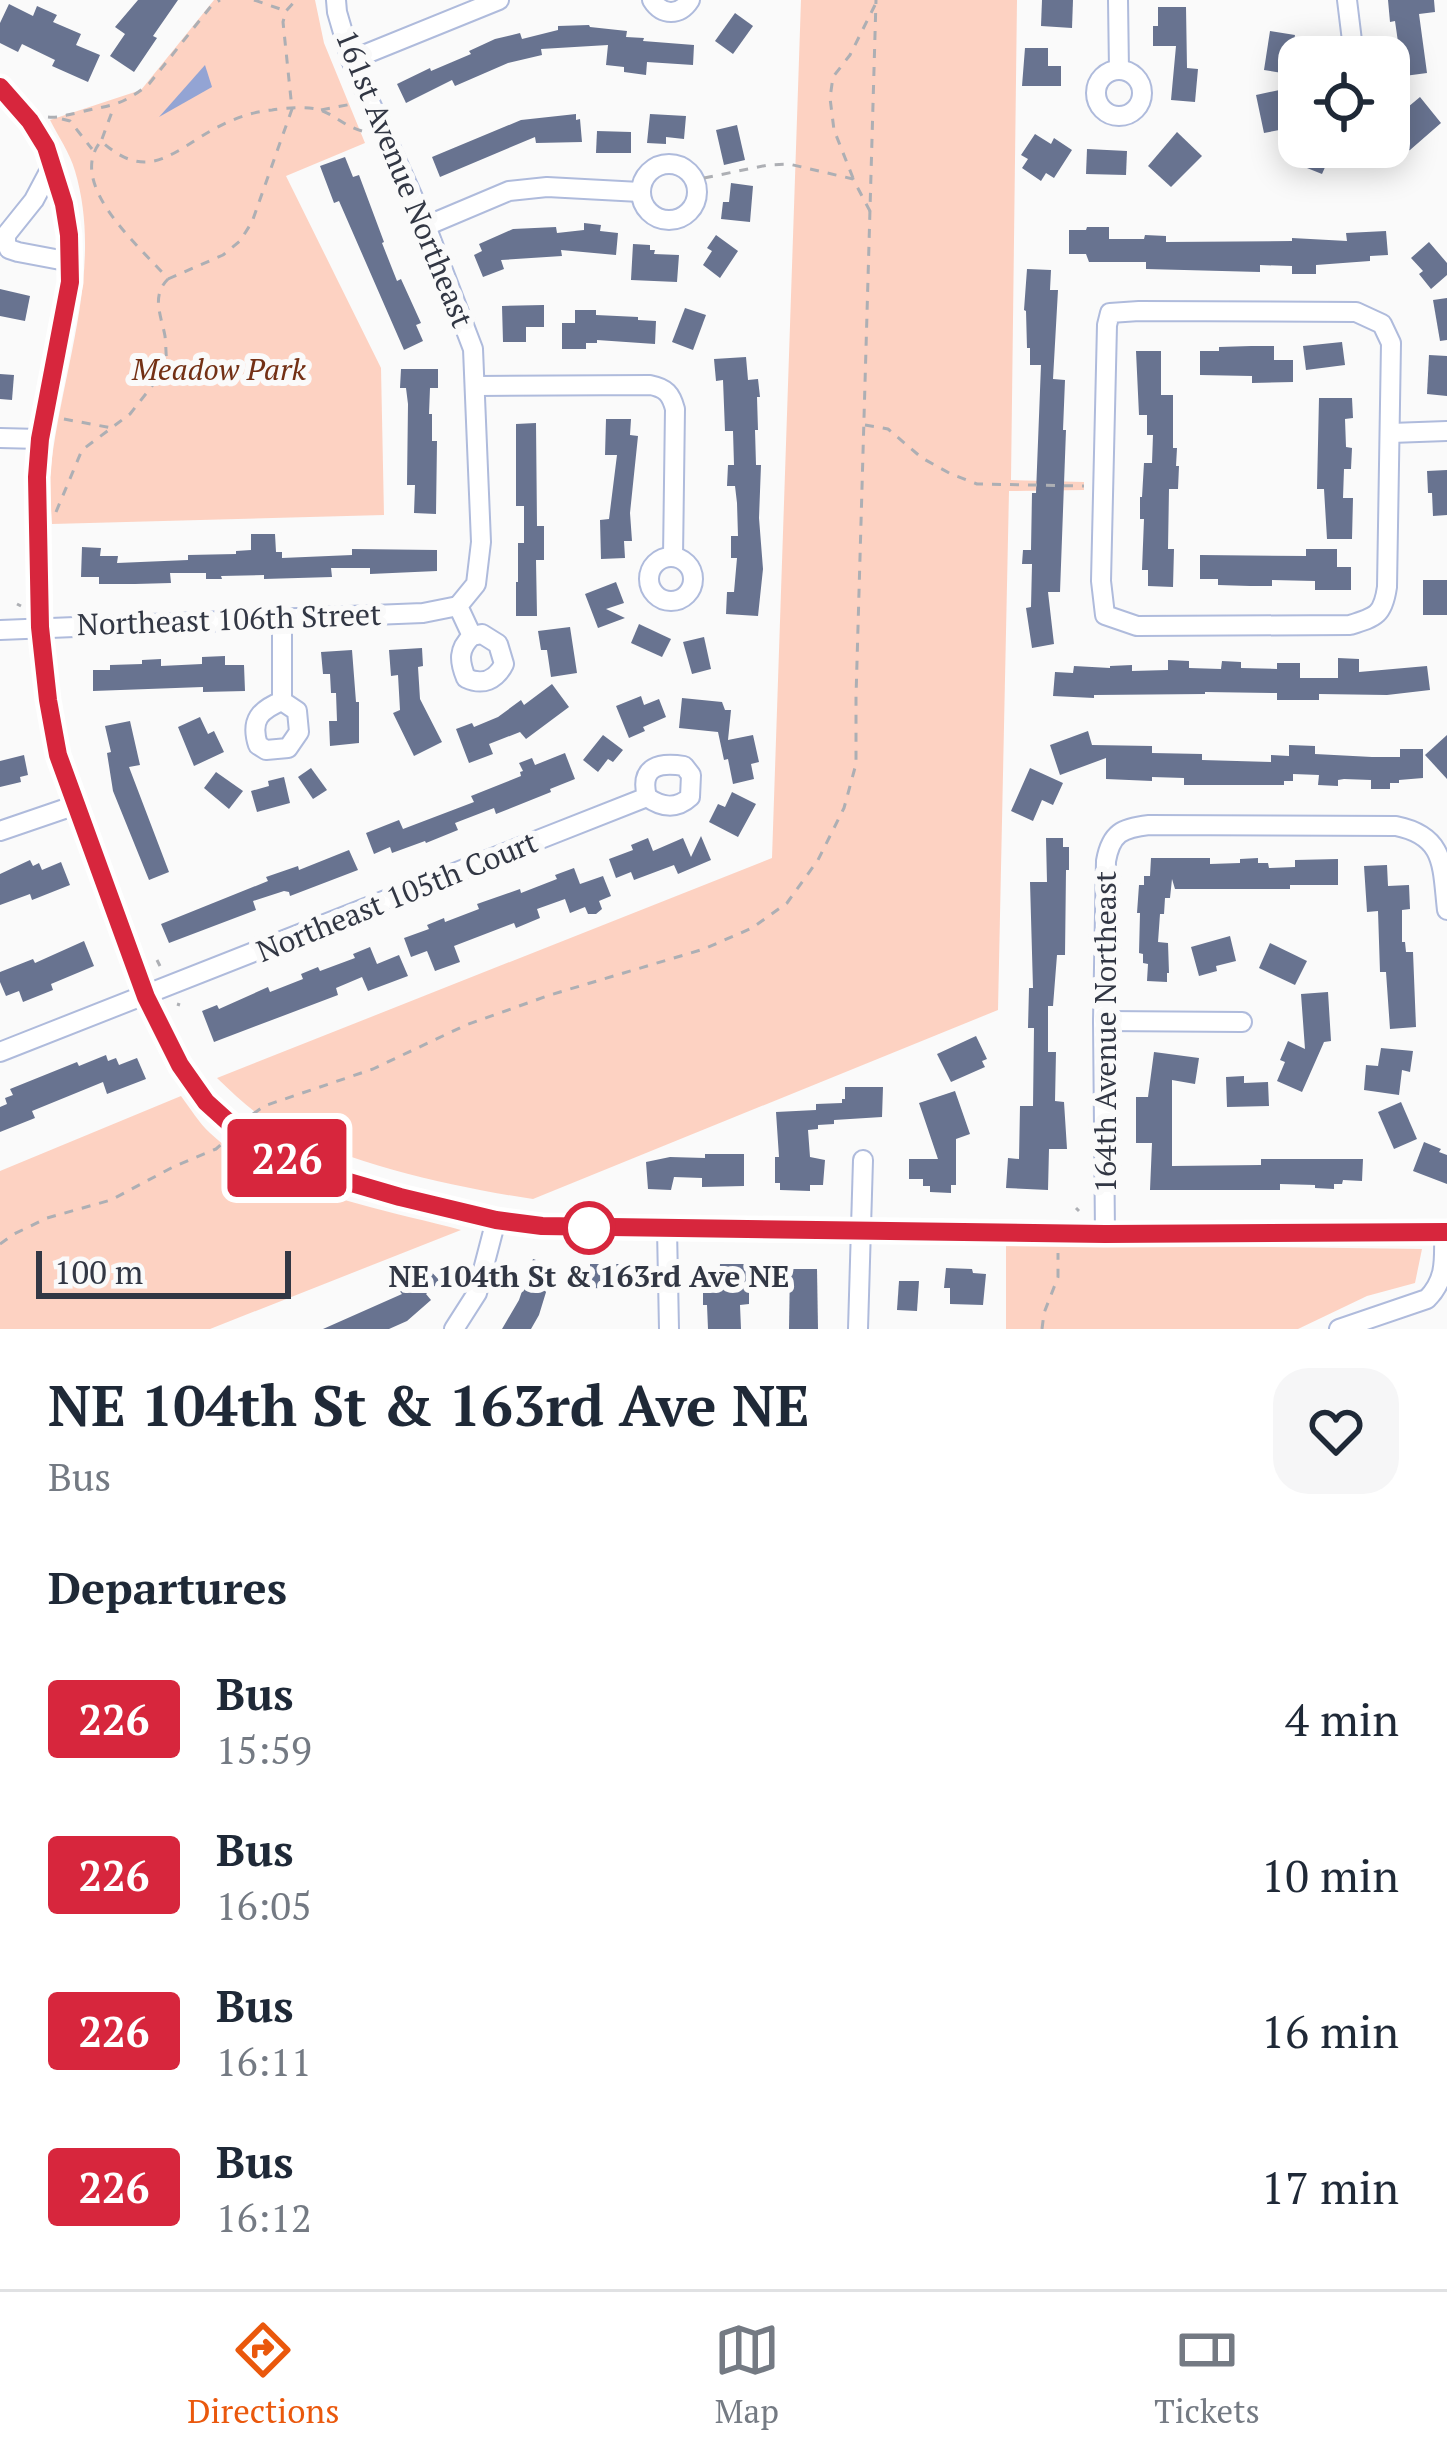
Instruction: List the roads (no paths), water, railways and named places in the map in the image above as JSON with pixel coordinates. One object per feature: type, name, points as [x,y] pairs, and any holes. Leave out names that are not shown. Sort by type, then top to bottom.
[{"type":"street","name":"161st Avenue Northeast","points":[[336,0],[351,60],[426,226],[473,349],[481,542],[476,584],[458,606]]},
{"type":"street","points":[[351,60],[499,0]]},
{"type":"street","points":[[652,0],[660,9],[674,13],[690,0]]},
{"type":"street","points":[[1118,0],[1119,70]]},
{"type":"street","points":[[1347,0],[1350,36]]},
{"type":"street","points":[[0,88],[46,147],[64,204],[71,262],[40,439],[40,627],[55,737],[146,997],[180,1065],[206,1102],[237,1130],[274,1153],[328,1176],[496,1220],[542,1226],[1105,1234],[1445,1232],[1442,1278],[1427,1299],[1339,1329]]},
{"type":"street","points":[[52,166],[34,200],[6,235],[6,243],[18,252],[71,262]]},
{"type":"street","points":[[426,226],[509,191],[640,192]]},
{"type":"street","points":[[1356,312],[1382,324],[1391,343],[1391,433],[1388,587],[1376,616],[1350,625],[1137,626],[1105,615],[1101,557],[1110,313],[1356,312]]},
{"type":"street","points":[[477,386],[663,388],[671,395],[675,410],[673,557]]},
{"type":"street","points":[[1391,433],[1447,431]]},
{"type":"street","points":[[0,438],[40,439]]},
{"type":"street","points":[[458,606],[472,636]]},
{"type":"street","name":"Northeast 106th Street","points":[[0,630],[423,613],[458,606]]},
{"type":"street","points":[[282,618],[282,701]]},
{"type":"street","name":"Northeast 105th Court","points":[[0,1052],[646,796]]},
{"type":"street","points":[[0,831],[76,806]]},
{"type":"street","name":"164th Avenue Northeast","points":[[1105,1234],[1106,861],[1109,844],[1118,833],[1149,825],[1396,826],[1423,835],[1441,856],[1447,910]]},
{"type":"street","points":[[1103,1021],[1242,1022]]},
{"type":"street","points":[[858,1329],[862,1160]]},
{"type":"street","points":[[454,1329],[477,1293],[496,1220]]},
{"type":"street","points":[[667,1229],[669,1329]]},
{"type":"water","points":[[205,65],[212,87],[159,117]]},
{"type":"place","name":"NE 104th St & 163rd Ave NE","points":[[589,1228]]},
{"type":"park label","name":"Meadow Park","points":[[219,370]]}]
